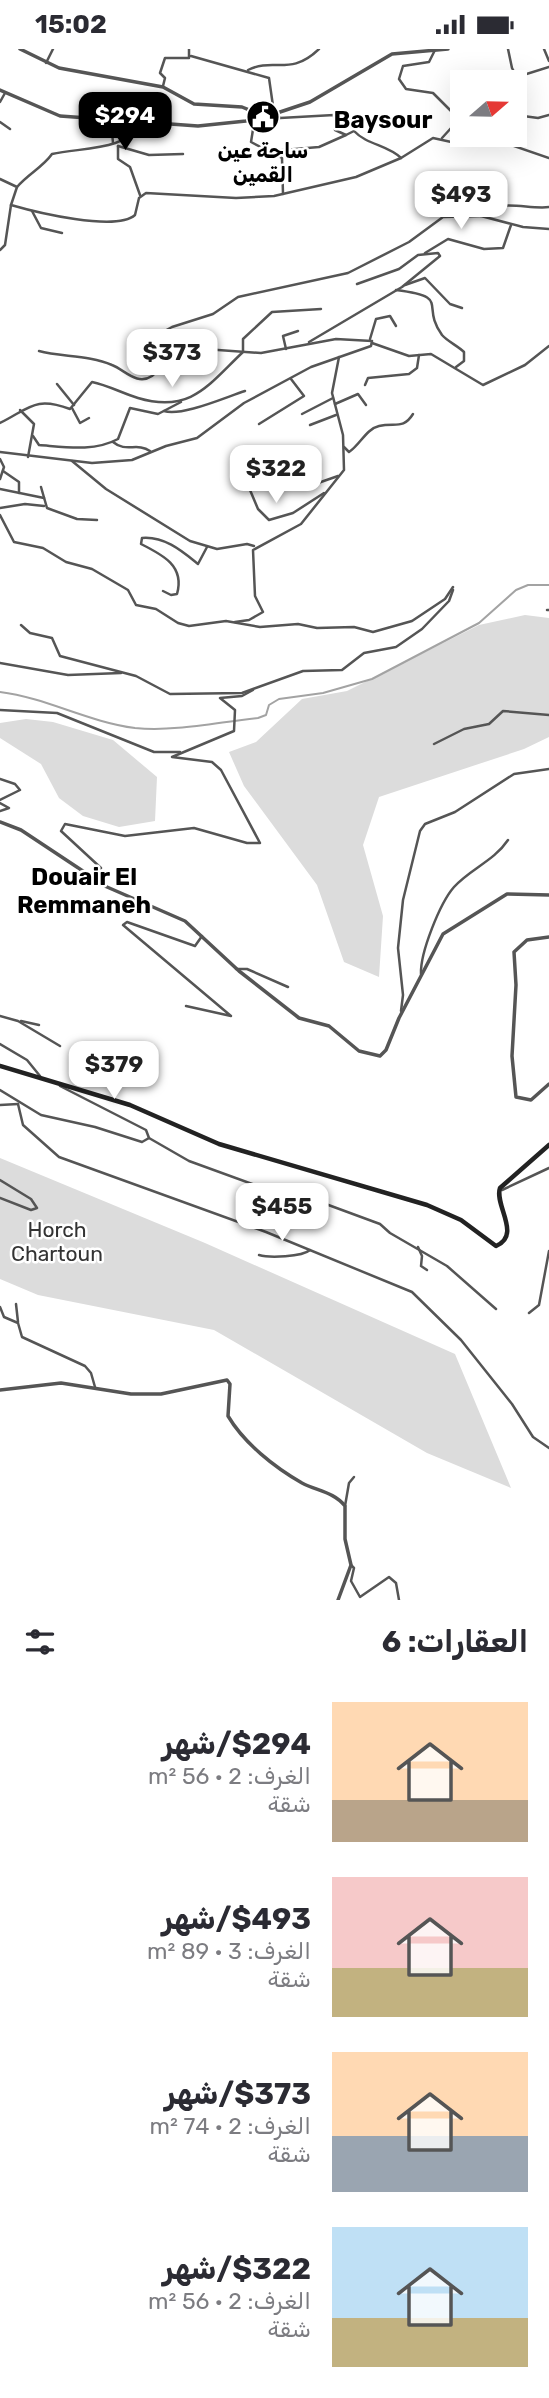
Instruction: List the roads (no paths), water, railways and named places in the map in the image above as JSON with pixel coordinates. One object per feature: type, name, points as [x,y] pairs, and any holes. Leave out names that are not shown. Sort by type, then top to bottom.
[{"type":"main road","points":[[0,1066],[130,1105],[219,1144],[427,1205],[461,1220],[496,1246],[504,1241],[508,1229],[499,1191],[549,1145]]},
{"type":"street","points":[[20,49],[46,63],[163,87],[194,104],[242,107],[257,115]]},
{"type":"street","points":[[46,63],[52,49]]},
{"type":"street","points":[[190,49],[191,56]]},
{"type":"street","points":[[163,87],[165,78],[160,73],[165,58],[191,56],[220,62],[236,71],[247,71],[257,66],[294,65],[319,49]]},
{"type":"street","points":[[388,56],[389,49]]},
{"type":"street","points":[[0,90],[53,114],[198,126],[275,113],[327,94],[388,56],[448,49]]},
{"type":"street","points":[[508,49],[513,70]]},
{"type":"street","points":[[544,49],[549,61]]},
{"type":"street","points":[[435,50],[429,62],[404,65],[399,79],[406,89],[433,93],[454,114],[452,127],[442,138]]},
{"type":"street","points":[[527,74],[549,67]]},
{"type":"street","points":[[247,71],[248,75],[271,80],[275,113],[280,118],[300,119],[334,115],[334,128],[346,135]]},
{"type":"street","points":[[0,102],[5,93]]},
{"type":"street","points":[[257,115],[251,144],[272,151],[282,159],[283,194]]},
{"type":"street","points":[[527,116],[538,118],[549,115]]},
{"type":"street","points":[[11,205],[75,219],[127,220],[136,213],[141,196],[130,167],[118,159],[113,134],[101,120]]},
{"type":"street","points":[[0,122],[10,129]]},
{"type":"street","points":[[0,250],[5,245],[11,205],[17,187],[25,175],[44,165],[52,154],[116,144],[132,137],[146,122]]},
{"type":"street","points":[[272,151],[319,147],[354,131],[362,139],[401,158]]},
{"type":"street","points":[[141,196],[159,192],[242,198],[283,194],[351,178],[401,158],[427,141],[442,138],[466,145],[508,144],[549,158]]},
{"type":"street","points":[[116,144],[148,155],[183,154]]},
{"type":"street","points":[[0,179],[17,187]]},
{"type":"street","points":[[481,216],[484,212],[507,206],[549,207]]},
{"type":"street","points":[[32,211],[41,228],[62,233]]},
{"type":"street","points":[[424,254],[440,256],[396,290],[309,342],[286,349],[243,352],[177,347],[140,356],[135,352],[137,346],[161,333],[213,314],[238,297],[348,273],[409,242],[443,217],[481,216],[511,225],[549,229]]},
{"type":"street","points":[[356,284],[398,269],[448,239],[484,249],[503,249],[511,225]]},
{"type":"street","points":[[402,286],[425,278],[450,304],[462,309]]},
{"type":"street","points":[[396,290],[424,294],[430,300],[442,334],[464,352],[464,361],[456,367]]},
{"type":"street","points":[[33,436],[40,445],[82,449],[113,442],[118,439],[130,408],[156,414],[198,395],[243,352],[243,339],[272,311],[321,309]]},
{"type":"street","points":[[371,341],[376,319],[390,316],[396,326]]},
{"type":"street","points":[[286,349],[283,336],[298,331]]},
{"type":"street","points":[[309,342],[371,341],[409,356],[431,354],[483,385],[525,365],[549,346]]},
{"type":"street","points":[[0,446],[1,452],[28,457],[92,463],[128,461],[150,451],[197,438],[238,406],[312,367],[371,341]]},
{"type":"street","points":[[39,351],[55,353],[61,358],[104,362],[129,376],[143,378],[152,375],[177,347]]},
{"type":"street","points":[[365,385],[368,378],[409,374],[417,368],[419,355]]},
{"type":"street","points":[[234,623],[263,612],[255,596],[253,550],[296,529],[341,475],[344,447],[333,398],[333,380],[339,357]]},
{"type":"street","points":[[259,424],[304,396],[292,379]]},
{"type":"street","points":[[73,406],[92,382],[142,399],[181,402]]},
{"type":"street","points":[[57,384],[73,406],[80,423],[89,418]]},
{"type":"street","points":[[164,411],[170,413],[197,407],[244,391]]},
{"type":"street","points":[[335,404],[358,394],[366,405]]},
{"type":"street","points":[[302,414],[333,398]]},
{"type":"street","points":[[0,423],[20,410],[49,401],[73,406]]},
{"type":"street","points":[[20,410],[32,420],[33,436],[28,457]]},
{"type":"street","points":[[310,425],[337,414]]},
{"type":"street","points":[[344,447],[349,451],[379,426],[408,423],[413,414]]},
{"type":"street","points":[[113,442],[123,449],[141,447],[150,451]]},
{"type":"street","points":[[0,459],[4,471],[19,482],[19,493]]},
{"type":"street","points":[[72,461],[106,489],[185,538],[217,549],[247,544],[256,547]]},
{"type":"street","points":[[270,478],[304,470],[318,484],[341,475]]},
{"type":"street","points":[[0,479],[4,471]]},
{"type":"street","points":[[237,485],[250,490],[258,509],[269,520],[293,513],[327,492]]},
{"type":"street","points":[[41,487],[44,506]]},
{"type":"street","points":[[0,490],[44,498]]},
{"type":"street","points":[[0,508],[25,504],[44,506],[77,519],[97,520]]},
{"type":"street","points":[[0,516],[14,542],[43,548],[66,562],[92,569],[130,591],[137,606],[156,609],[186,625],[234,623],[260,627],[298,624],[317,628],[354,627],[379,631],[398,626],[430,610],[445,599],[453,587],[452,596],[445,605],[422,629],[396,647],[364,653],[342,670],[303,671],[242,696],[220,698],[235,711],[234,731],[172,755],[173,759],[212,762],[221,770],[260,843],[247,843],[194,828],[125,836],[65,824],[61,831],[83,855],[101,868],[93,875],[84,874]]},
{"type":"street","points":[[163,591],[171,595],[177,594],[180,575],[177,568],[141,544],[142,538],[155,539],[180,548],[198,564],[207,547]]},
{"type":"street","points":[[21,625],[30,633],[52,638],[60,656],[141,678],[170,694],[253,690]]},
{"type":"street","points":[[0,663],[68,674],[124,673]]},
{"type":"street","points":[[0,710],[43,710],[154,752],[180,752]]},
{"type":"street","points":[[434,744],[464,729],[489,724],[503,711],[549,715]]},
{"type":"street","points":[[399,1018],[403,995],[398,948],[404,911],[403,900],[420,831],[425,824],[455,812],[511,776],[549,769]]},
{"type":"street","points":[[0,779],[15,784],[20,790],[0,801],[9,808],[0,811]]},
{"type":"street","points":[[0,821],[21,830],[84,874],[185,921],[236,969],[299,1018],[328,1026],[359,1051],[370,1055],[380,1056],[387,1050],[399,1018],[443,934],[472,913],[507,894],[549,895]]},
{"type":"street","points":[[421,974],[428,941],[452,889],[498,853],[508,840]]},
{"type":"street","points":[[187,1006],[231,1016],[123,925],[127,922],[195,946],[202,936]]},
{"type":"street","points":[[549,937],[527,940],[514,952],[516,985],[512,1056],[516,1097],[531,1100],[549,1084]]},
{"type":"street","points":[[236,969],[247,968],[288,987]]},
{"type":"street","points":[[0,1016],[39,1025]]},
{"type":"street","points":[[18,1021],[60,1046]]},
{"type":"street","points":[[0,1044],[27,1060],[40,1076]]},
{"type":"street","points":[[54,1082],[146,1130],[149,1139],[189,1161],[266,1189],[323,1203],[380,1224],[390,1233],[447,1266],[496,1309]]},
{"type":"street","points":[[0,1090],[46,1117],[103,1129],[142,1142],[149,1139]]},
{"type":"street","points":[[0,1105],[19,1103]]},
{"type":"street","points":[[19,1103],[23,1125],[59,1157],[393,1282],[423,1300],[485,1367],[533,1437],[549,1448]]},
{"type":"street","points":[[499,1191],[549,1168]]},
{"type":"street","points":[[0,1180],[31,1199],[37,1208],[31,1210],[0,1198]]},
{"type":"street","points":[[418,1247],[422,1256],[421,1266],[427,1270]]},
{"type":"street","points":[[259,1255],[269,1258],[302,1255],[310,1250]]},
{"type":"street","points":[[529,1313],[540,1301],[549,1251]]},
{"type":"street","points":[[16,1304],[20,1335],[31,1344],[57,1351],[85,1366],[91,1373],[95,1387]]},
{"type":"street","points":[[0,1307],[4,1317],[18,1323]]},
{"type":"street","points":[[0,1389],[61,1383],[131,1394],[161,1394],[227,1380],[230,1384],[228,1416],[253,1445],[296,1479],[335,1496],[345,1506]]},
{"type":"street","points":[[354,1477],[349,1483],[345,1506],[345,1539],[354,1569],[351,1581],[363,1599],[389,1577],[396,1583],[399,1600]]},
{"type":"street","points":[[338,1600],[351,1565]]},
{"type":"waterway","points":[[0,692],[135,728],[181,728],[258,718],[266,715],[269,705],[279,699],[323,693],[372,679],[479,623],[516,590],[528,585],[549,585]]},
{"type":"place","name":"ساحة عين القمين","points":[[263,117]]},
{"type":"district","name":"Baysour","points":[[383,120]]},
{"type":"district","name":"Douair El Remmaneh","points":[[84,891]]},
{"type":"park label","name":"Horch Chartoun","points":[[57,1242]]}]
